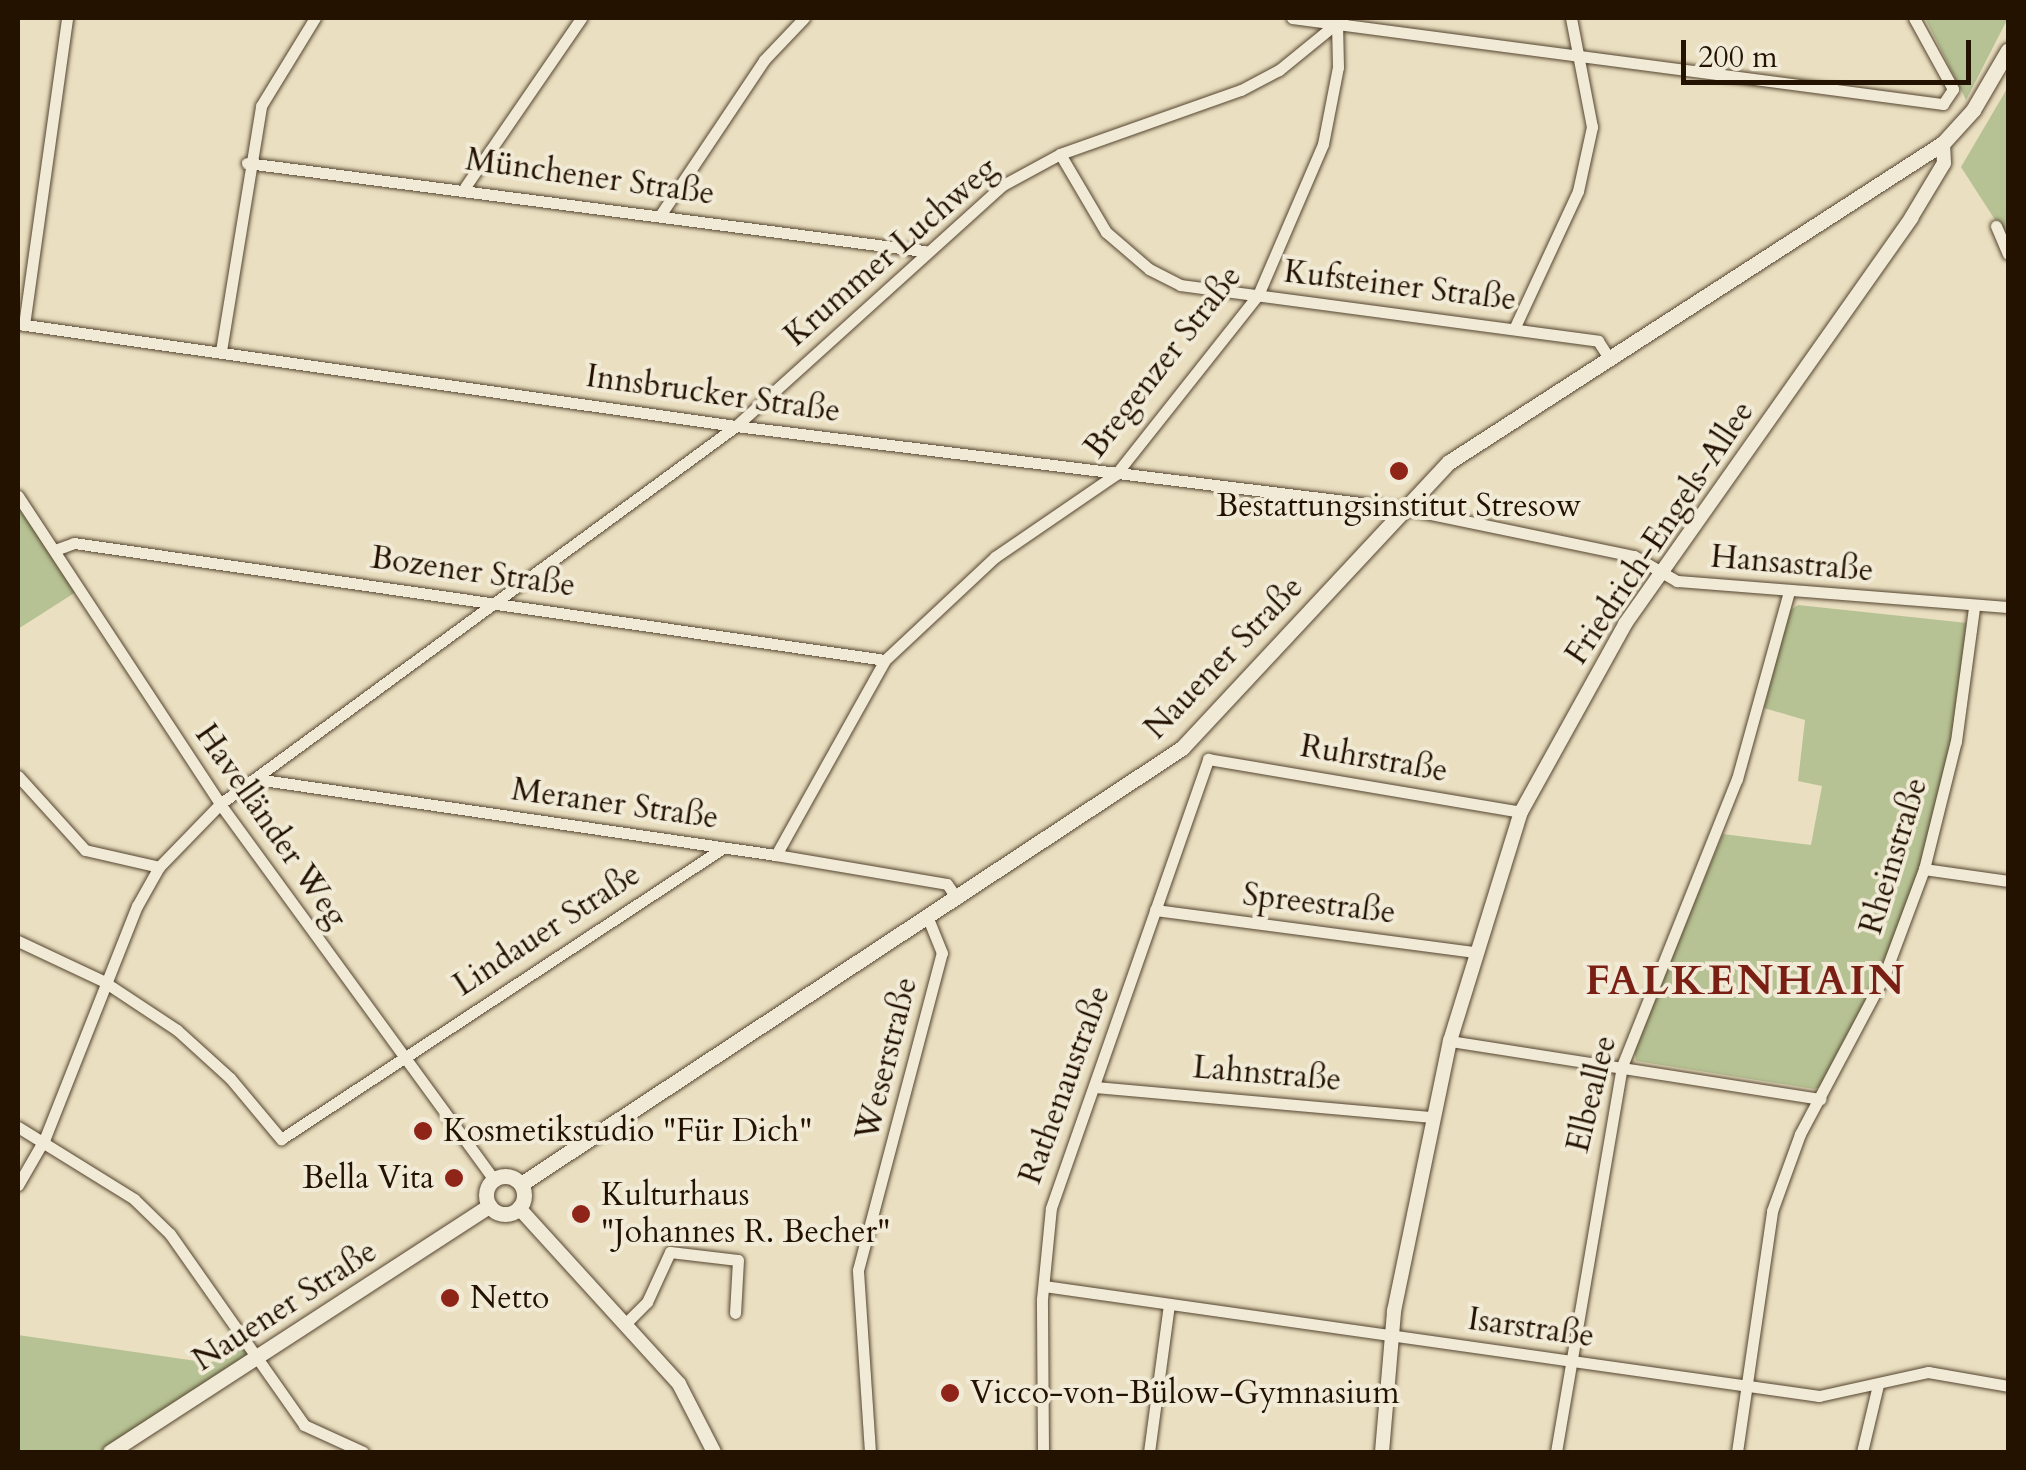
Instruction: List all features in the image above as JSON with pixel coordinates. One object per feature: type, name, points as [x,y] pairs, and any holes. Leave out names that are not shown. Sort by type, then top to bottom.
[{"type":"main road","name":"Nauener Straße","points":[[521,1184],[1182,748],[1402,508],[1468,446],[1942,143],[1973,110],[2008,50]]},
{"type":"main road","points":[[511,1176],[521,1184],[519,1208],[500,1214],[490,1206],[486,1189],[493,1179],[511,1176]]},
{"type":"main road","name":"Nauener Straße","points":[[110,1452],[490,1206]]},
{"type":"street","points":[[21,324],[67,18]]},
{"type":"street","points":[[221,351],[247,163],[261,106],[315,18]]},
{"type":"street","points":[[465,187],[580,18]]},
{"type":"street","points":[[661,214],[764,60],[804,18]]},
{"type":"street","points":[[1292,18],[1340,20],[1943,104],[1953,89],[1914,18]]},
{"type":"street","points":[[1514,329],[1578,190],[1592,127],[1571,18]]},
{"type":"street","name":"Krummer Luchweg","points":[[18,1185],[44,1138],[103,981],[158,866],[220,804],[736,426],[924,250],[1002,185],[1060,154],[1241,90],[1279,70],[1340,20]]},
{"type":"street","name":"Bregenzer Straße","points":[[776,854],[884,660],[994,557],[1116,474],[1258,295],[1323,144],[1338,67],[1340,20]]},
{"type":"street","name":"Friedrich-Engels-Allee","points":[[1382,1452],[1391,1336],[1450,1041],[1521,812],[1662,570],[1911,218],[1944,163],[1942,143]]},
{"type":"street","name":"Kufsteiner Straße","points":[[1060,154],[1106,232],[1149,269],[1180,285],[1598,341],[1606,355]]},
{"type":"street","name":"Münchener Straße","points":[[247,163],[465,187],[924,250]]},
{"type":"street","points":[[1996,226],[2008,254]]},
{"type":"street","name":"Innsbrucker Straße","points":[[21,324],[736,426],[1402,508]]},
{"type":"street","name":"Havelländer Weg","points":[[18,496],[220,804],[400,1058],[493,1179]]},
{"type":"street","name":"Hansastraße","points":[[1402,508],[1634,556],[1677,581],[2008,607]]},
{"type":"street","name":"Bozener Straße","points":[[54,550],[74,543],[884,660]]},
{"type":"street","name":"Elbeallee","points":[[1556,1452],[1622,1066],[1737,780],[1789,591]]},
{"type":"street","name":"Rheinstraße","points":[[1736,1452],[1772,1211],[1820,1099],[1884,976],[1924,870],[1956,742],[1974,607]]},
{"type":"street","name":"Rathenaustraße","points":[[1044,1452],[1044,1286],[1050,1208],[1208,759],[1218,760]]},
{"type":"street","name":"Ruhrstraße","points":[[1218,760],[1521,812]]},
{"type":"street","points":[[18,776],[85,850],[158,866]]},
{"type":"street","name":"Meraner Straße","points":[[256,778],[776,854],[947,884],[957,899]]},
{"type":"street","name":"Lindauer Straße","points":[[103,981],[178,1030],[230,1078],[281,1139],[724,848]]},
{"type":"street","points":[[1924,870],[2008,881]]},
{"type":"street","name":"Spreestraße","points":[[1156,910],[1476,952]]},
{"type":"street","name":"Weserstraße","points":[[870,1452],[858,1270],[942,952],[928,918]]},
{"type":"street","points":[[18,940],[103,981]]},
{"type":"street","points":[[1450,1041],[1820,1099]]},
{"type":"street","name":"Lahnstraße","points":[[1095,1087],[1434,1117]]},
{"type":"street","points":[[18,1127],[44,1138],[134,1199],[170,1234],[254,1360],[304,1425],[363,1452]]},
{"type":"street","points":[[519,1208],[628,1321],[679,1384],[714,1452]]},
{"type":"street","points":[[628,1321],[647,1302],[670,1252],[738,1260],[736,1313]]},
{"type":"street","name":"Isarstraße","points":[[1044,1286],[1820,1396],[1928,1372],[2008,1386]]},
{"type":"street","points":[[1149,1452],[1169,1304]]},
{"type":"street","points":[[1862,1452],[1878,1385]]},
{"type":"green space","points":[[1925,18],[2008,18],[1966,100]]},
{"type":"green space","points":[[2008,87],[2008,240],[1961,167]]},
{"type":"green space","points":[[18,496],[79,590],[18,629]]},
{"type":"green space","points":[[1798,605],[1967,623],[1952,741],[1921,865],[1880,975],[1823,1086],[1814,1089],[1636,1061],[1634,1048],[1723,834],[1811,845],[1822,786],[1798,781],[1805,720],[1764,708],[1789,611]]},
{"type":"green space","points":[[18,1335],[210,1363],[242,1343],[253,1360],[110,1452],[18,1452]]},
{"type":"place","name":"Bestattungsinstitut Stresow","points":[[1399,471]]},
{"type":"place","name":"Kosmetikstudio \"Für Dich\"","points":[[423,1131]]},
{"type":"place","name":"Bella Vita","points":[[454,1178]]},
{"type":"place","name":"Kulturhaus \"Johannes R. Becher\"","points":[[581,1214]]},
{"type":"place","name":"Netto","points":[[450,1298]]},
{"type":"place","name":"Vicco-von-Bülow-Gymnasium","points":[[950,1393]]},
{"type":"district","name":"FALKENHAIN","points":[[1746,981]]}]
